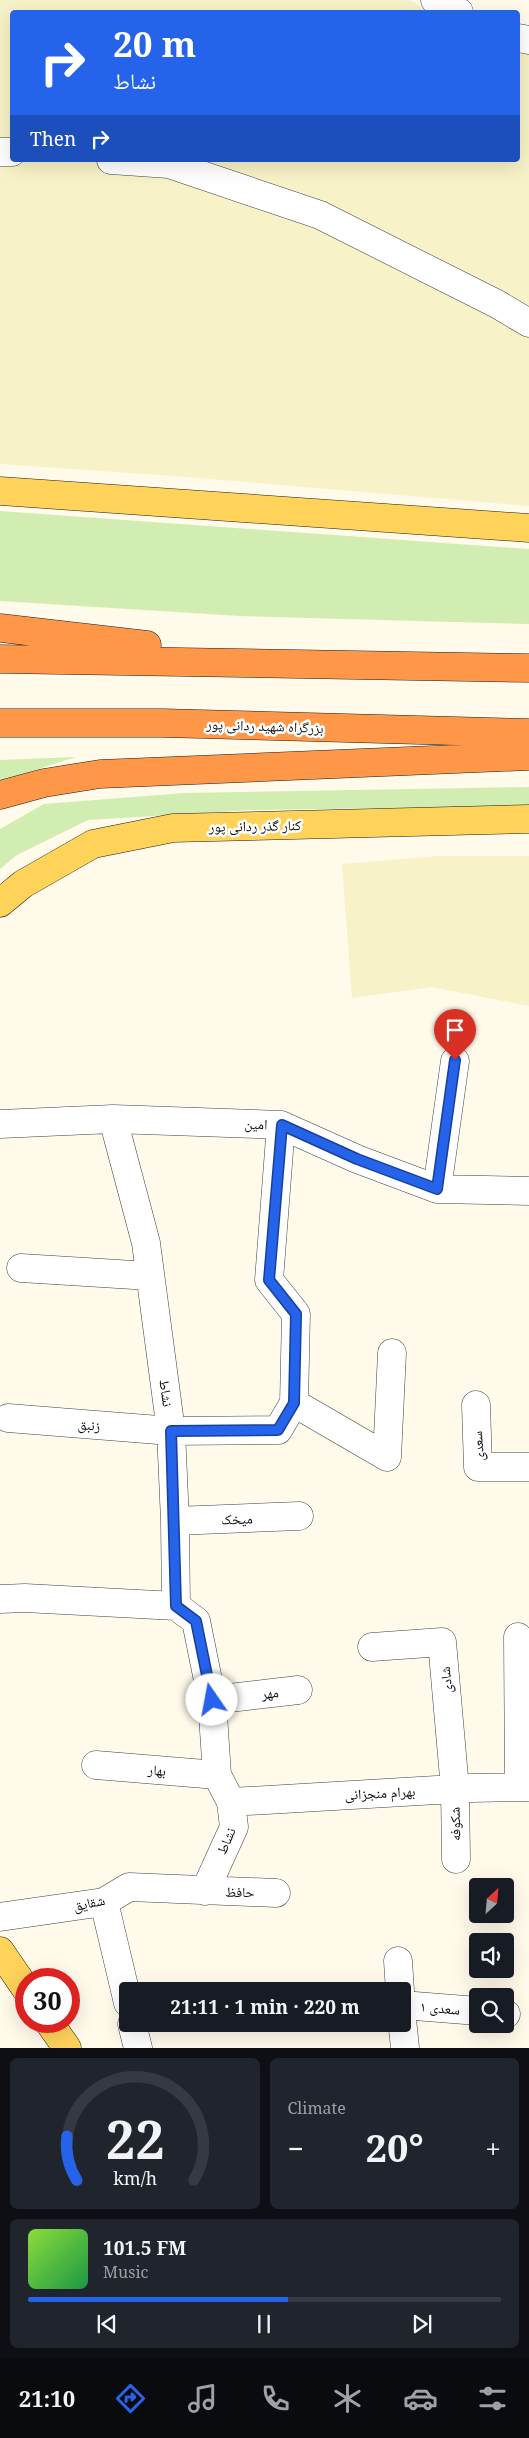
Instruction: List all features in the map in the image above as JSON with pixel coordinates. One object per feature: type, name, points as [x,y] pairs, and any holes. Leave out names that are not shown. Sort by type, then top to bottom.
[{"type":"highway","points":[[0,628],[290,662]]},
{"type":"highway","points":[[0,659],[290,662],[529,668]]},
{"type":"highway","name":"بزرگراه شهید ردانی پور","points":[[0,723],[162,723],[529,733]]},
{"type":"highway","points":[[0,795],[44,783],[100,774],[529,756]]},
{"type":"main road","points":[[0,491],[529,528]]},
{"type":"main road","name":"کنار گذر ردانی پور","points":[[0,903],[22,884],[94,844],[173,828],[529,820]]},
{"type":"main road","points":[[0,1951],[15,1973]]},
{"type":"main road","points":[[56,2033],[67,2048]]},
{"type":"street","points":[[435,0],[455,10]]},
{"type":"street","points":[[140,162],[169,164],[320,215],[498,304],[529,323]]},
{"type":"street","points":[[437,1189],[455,1060]]},
{"type":"street","name":"امین","points":[[0,1124],[113,1119],[282,1125],[357,1159],[437,1189],[529,1192]]},
{"type":"street","name":"نشاط","points":[[113,1119],[146,1243],[171,1431],[176,1606],[196,1621],[212,1700],[217,1775],[231,1802],[234,1826],[218,1858],[205,1892]]},
{"type":"street","points":[[282,1125],[269,1280],[296,1314],[294,1403],[387,1457],[392,1353]]},
{"type":"street","points":[[21,1268],[150,1276]]},
{"type":"street","name":"زنبق","points":[[8,1418],[171,1431],[278,1430],[294,1403]]},
{"type":"street","name":"سعدی","points":[[476,1405],[478,1467],[529,1466]]},
{"type":"street","name":"میخک","points":[[175,1521],[298,1516]]},
{"type":"street","points":[[0,1599],[25,1598],[176,1606]]},
{"type":"street","points":[[518,1637],[524,1787]]},
{"type":"street","name":"شادی","points":[[372,1647],[442,1642],[455,1789]]},
{"type":"street","name":"مهر","points":[[212,1700],[298,1690]]},
{"type":"street","name":"بهار","points":[[96,1765],[217,1775]]},
{"type":"street","name":"بهرام منجزانی","points":[[231,1802],[455,1789],[524,1787]]},
{"type":"street","name":"شکوفه","points":[[455,1789],[456,1859]]},
{"type":"street","name":"شقایق","points":[[0,1917],[104,1902],[129,1887],[205,1892]]},
{"type":"street","name":"حافظ","points":[[205,1892],[276,1893]]},
{"type":"street","points":[[104,1902],[123,1982]]},
{"type":"street","points":[[398,1961],[399,1982]]},
{"type":"street","name":"سعدی ۱","points":[[411,2006],[469,2010]]},
{"type":"street","points":[[134,2032],[138,2048]]},
{"type":"street","points":[[403,2032],[405,2048]]},
{"type":"shaded area","points":[[0,0],[410,0],[427,10],[10,10],[10,162],[520,162],[520,54],[529,54],[529,506],[187,477],[0,464]]},
{"type":"shaded area","points":[[439,856],[529,856],[529,1006],[432,987],[352,998],[342,864]]},
{"type":"green space","points":[[0,511],[529,549],[529,624],[240,616],[0,601]]},
{"type":"green space","points":[[76,757],[0,781],[0,760]]},
{"type":"green space","points":[[529,787],[529,806],[250,810],[88,820],[17,855],[0,869],[0,829],[44,804],[184,793]]},
{"type":"route","points":[[212,1700],[196,1621],[176,1606],[171,1431],[278,1430],[294,1403],[293,1365],[296,1314],[269,1280],[282,1125],[357,1159],[437,1189],[455,1060]]}]
